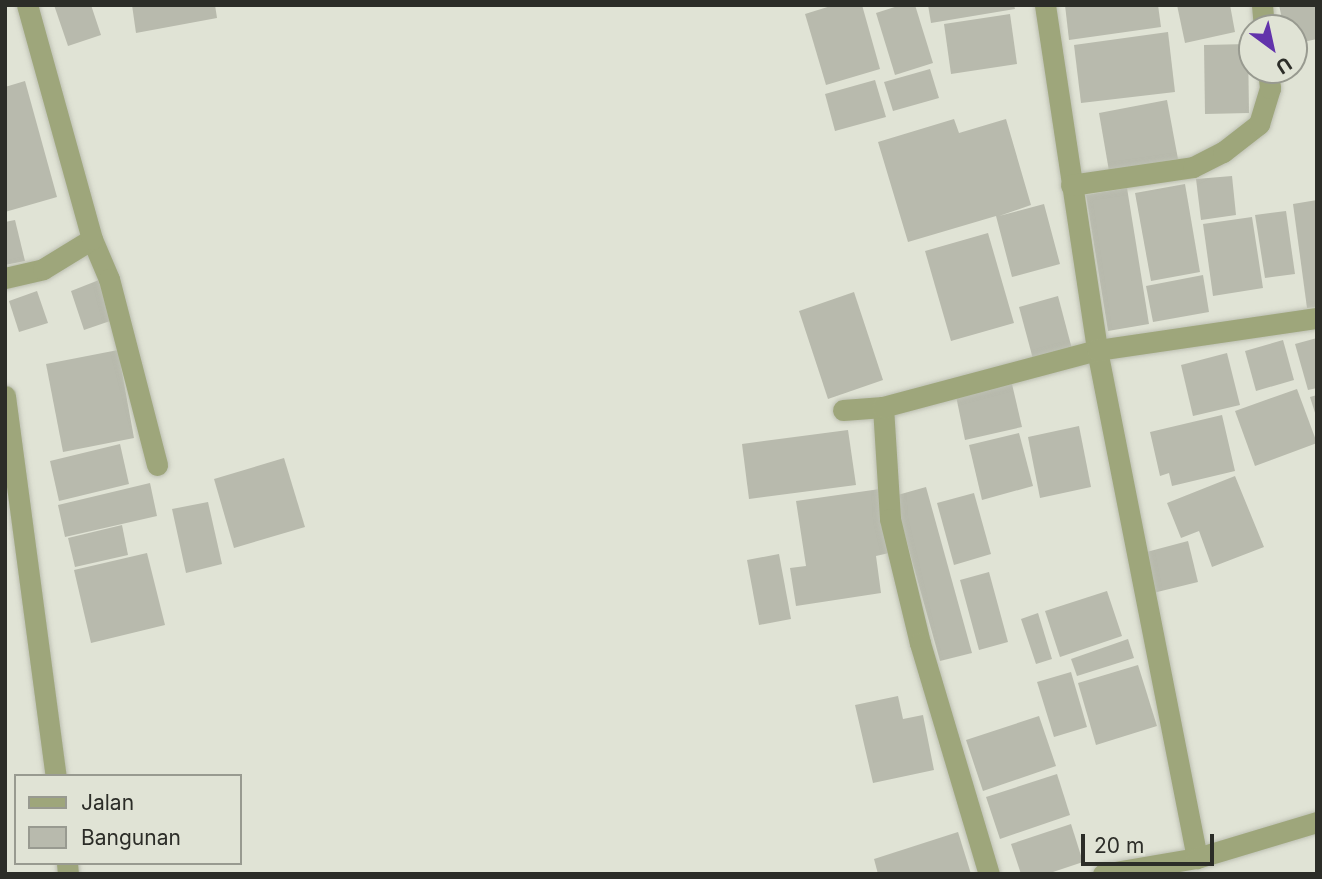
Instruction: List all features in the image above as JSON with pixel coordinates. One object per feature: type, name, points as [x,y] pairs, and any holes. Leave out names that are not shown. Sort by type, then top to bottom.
[{"type":"street","points":[[27,5],[92,239],[109,279],[158,465]]},
{"type":"street","points":[[1045,5],[1097,349],[1197,858]]},
{"type":"street","points":[[1071,185],[1193,167],[1223,152],[1259,124],[1270,84]]},
{"type":"street","points":[[5,278],[43,269],[92,239]]},
{"type":"street","points":[[843,410],[883,407],[1097,349],[1317,318]]},
{"type":"street","points":[[5,396],[55,774]]},
{"type":"street","points":[[883,407],[890,519],[920,643],[989,874]]},
{"type":"street","points":[[1103,874],[1197,858],[1317,822]]},
{"type":"building","points":[[54,5],[91,5],[101,35],[68,46]]},
{"type":"building","points":[[132,5],[215,5],[217,18],[136,33]]},
{"type":"building","points":[[834,5],[862,5],[880,69],[826,85],[805,14]]},
{"type":"building","points":[[901,5],[915,5],[933,63],[895,75],[876,13]]},
{"type":"building","points":[[928,5],[1014,5],[1015,9],[931,23]]},
{"type":"building","points":[[1065,5],[1158,5],[1161,27],[1069,40]]},
{"type":"building","points":[[1177,5],[1230,5],[1235,32],[1185,43]]},
{"type":"building","points":[[1279,5],[1317,5],[1317,39],[1308,41],[1308,14],[1281,14]]},
{"type":"building","points":[[1010,14],[1017,64],[951,74],[944,24]]},
{"type":"building","points":[[1168,32],[1175,92],[1081,103],[1074,45]]},
{"type":"building","points":[[1238,44],[1238,84],[1249,84],[1249,113],[1205,114],[1204,45]]},
{"type":"building","points":[[930,69],[939,98],[893,111],[884,82]]},
{"type":"building","points":[[875,80],[886,117],[835,131],[825,94]]},
{"type":"building","points":[[25,81],[57,197],[5,212],[5,87]]},
{"type":"building","points":[[1167,100],[1178,159],[1109,171],[1099,113]]},
{"type":"building","points":[[954,119],[959,133],[1006,119],[1031,205],[999,216],[1044,204],[1060,264],[1012,277],[996,216],[908,242],[878,142]]},
{"type":"building","points":[[1232,176],[1236,215],[1201,220],[1196,179]]},
{"type":"building","points":[[1185,184],[1200,272],[1151,281],[1135,193]]},
{"type":"building","points":[[1127,188],[1149,324],[1108,331],[1086,195]]},
{"type":"building","points":[[1317,200],[1317,307],[1307,308],[1293,204]]},
{"type":"building","points":[[1286,211],[1295,274],[1265,278],[1255,215]]},
{"type":"building","points":[[1252,217],[1263,288],[1213,296],[1203,224]]},
{"type":"building","points":[[15,220],[25,261],[5,265],[5,222]]},
{"type":"building","points":[[988,233],[1014,323],[951,341],[925,251]]},
{"type":"building","points":[[1203,275],[1209,312],[1153,322],[1146,286]]},
{"type":"building","points":[[99,280],[113,320],[84,330],[71,291]]},
{"type":"building","points":[[37,291],[48,323],[19,332],[9,301]]},
{"type":"building","points":[[854,292],[883,380],[828,399],[799,311]]},
{"type":"building","points":[[1058,296],[1072,349],[1033,359],[1019,307]]},
{"type":"building","points":[[1317,338],[1317,388],[1308,390],[1295,344]]},
{"type":"building","points":[[1283,340],[1294,380],[1256,391],[1245,351]]},
{"type":"building","points":[[118,350],[134,438],[63,452],[46,364]]},
{"type":"building","points":[[1227,353],[1240,405],[1193,416],[1181,365]]},
{"type":"building","points":[[1012,384],[1022,427],[965,440],[956,396]]},
{"type":"building","points":[[1297,389],[1317,443],[1255,466],[1235,411]]},
{"type":"building","points":[[1317,395],[1317,416],[1316,416],[1310,397]]},
{"type":"building","points":[[1222,415],[1235,471],[1172,486],[1169,473],[1160,476],[1150,432]]},
{"type":"building","points":[[1079,426],[1091,487],[1040,498],[1028,437]]},
{"type":"building","points":[[848,430],[856,485],[749,499],[742,444]]},
{"type":"building","points":[[1019,433],[1033,486],[982,500],[969,445]]},
{"type":"building","points":[[120,444],[129,484],[59,501],[50,461]]},
{"type":"building","points":[[284,458],[305,527],[234,548],[214,479]]},
{"type":"building","points":[[1235,476],[1264,547],[1212,567],[1199,531],[1181,538],[1167,503]]},
{"type":"building","points":[[150,483],[157,516],[65,537],[58,505]]},
{"type":"building","points":[[926,487],[972,653],[940,661],[894,496]]},
{"type":"building","points":[[880,489],[889,553],[876,556],[881,593],[796,606],[790,568],[806,566],[796,501]]},
{"type":"building","points":[[974,493],[991,554],[954,565],[937,503]]},
{"type":"building","points":[[208,502],[222,564],[186,573],[172,509]]},
{"type":"building","points":[[122,525],[128,555],[75,567],[68,538]]},
{"type":"building","points":[[1188,541],[1198,582],[1149,594],[1139,554]]},
{"type":"building","points":[[147,553],[165,625],[91,643],[74,570]]},
{"type":"building","points":[[779,554],[791,619],[759,625],[747,560]]},
{"type":"building","points":[[989,572],[1008,642],[979,650],[960,580]]},
{"type":"building","points":[[1107,591],[1122,636],[1060,657],[1045,611]]},
{"type":"building","points":[[1038,613],[1052,659],[1036,664],[1021,619]]},
{"type":"building","points":[[1128,639],[1134,658],[1077,676],[1071,659]]},
{"type":"building","points":[[1138,665],[1157,726],[1096,745],[1078,683]]},
{"type":"building","points":[[1071,672],[1087,727],[1054,737],[1037,682]]},
{"type":"building","points":[[898,696],[903,719],[923,715],[934,770],[873,783],[855,705]]},
{"type":"building","points":[[1039,716],[1056,766],[983,791],[966,740]]},
{"type":"building","points":[[1057,774],[1070,815],[1000,839],[986,797]]},
{"type":"building","points":[[1071,824],[1083,862],[1047,874],[1021,874],[1011,844]]},
{"type":"building","points":[[958,832],[971,874],[878,874],[874,859]]}]
